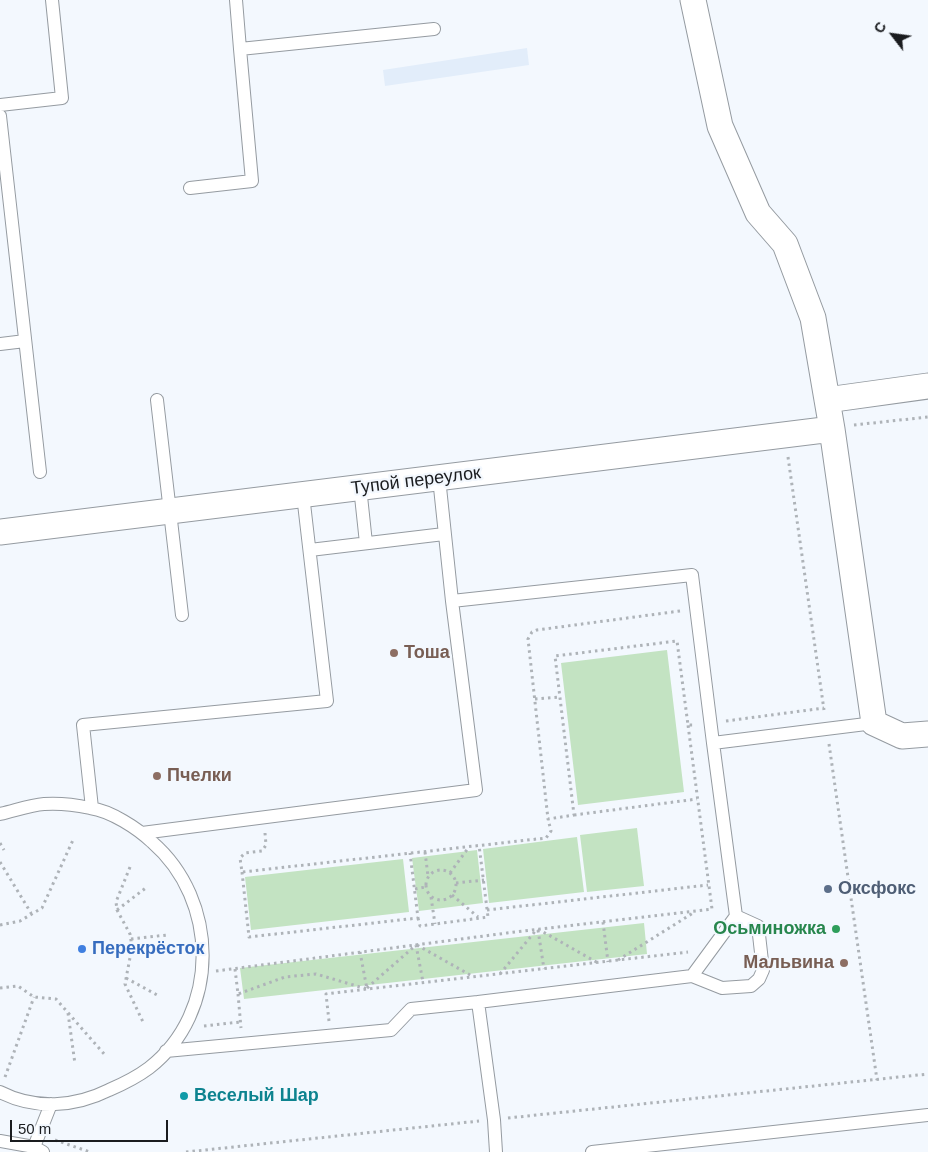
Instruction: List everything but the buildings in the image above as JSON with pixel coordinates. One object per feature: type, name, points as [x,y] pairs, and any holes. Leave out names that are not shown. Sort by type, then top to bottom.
[{"type":"street","points":[[693,0],[720,126],[758,213],[785,244],[813,318],[832,428],[874,723],[902,736],[928,734]]},
{"type":"street","points":[[827,400],[928,386]]},
{"type":"street","name":"Тупой переулок","points":[[0,532],[832,428]]},
{"type":"lane","points":[[0,105],[62,98],[52,0]]},
{"type":"lane","points":[[190,188],[252,181],[236,0]]},
{"type":"lane","points":[[240,49],[434,29]]},
{"type":"lane","points":[[0,116],[40,472]]},
{"type":"lane","points":[[0,344],[25,341]]},
{"type":"lane","points":[[157,400],[182,615]]},
{"type":"lane","points":[[142,833],[476,790],[444,534],[440,478]]},
{"type":"lane","points":[[360,487],[366,543]]},
{"type":"lane","points":[[92,808],[83,725],[327,701],[303,494]]},
{"type":"lane","points":[[310,550],[444,534]]},
{"type":"lane","points":[[452,601],[692,575],[736,916],[692,976]]},
{"type":"lane","points":[[713,743],[874,723]]},
{"type":"lane","points":[[0,814],[44,804],[92,808],[142,833],[166,854],[186,882],[202,931],[203,973],[184,1028],[150,1068],[101,1094],[67,1104],[38,1104],[2,1087]]},
{"type":"lane","points":[[166,1051],[390,1030],[411,1008],[478,1002],[692,976],[722,988],[751,986],[759,979],[763,970],[758,926],[736,916]]},
{"type":"lane","points":[[478,1002],[494,1120],[496,1152]]},
{"type":"lane","points":[[0,1141],[38,1150],[39,1135],[51,1104]]},
{"type":"lane","points":[[592,1152],[928,1115]]},
{"type":"path","points":[[832,428],[928,417]]},
{"type":"path","points":[[785,435],[877,1080]]},
{"type":"path","points":[[242,872],[546,838],[551,831],[548,819],[528,639],[532,632],[696,609]]},
{"type":"path","points":[[203,973],[538,929],[712,909],[677,641],[555,656],[574,815]]},
{"type":"path","points":[[535,699],[560,696]]},
{"type":"path","points":[[688,725],[824,708]]},
{"type":"path","points":[[726,711],[727,721]]},
{"type":"path","points":[[548,819],[697,799]]},
{"type":"path","points":[[0,925],[20,921],[45,905],[74,840]]},
{"type":"path","points":[[0,843],[4,850]]},
{"type":"path","points":[[410,853],[420,926],[488,917],[480,845]]},
{"type":"path","points":[[450,873],[470,847]]},
{"type":"path","points":[[262,851],[245,853],[240,858],[249,937],[418,918]]},
{"type":"path","points":[[425,852],[428,876],[426,887],[431,896],[435,924]]},
{"type":"path","points":[[0,862],[31,913]]},
{"type":"path","points":[[130,867],[116,902],[117,910],[130,940],[131,956],[125,984],[143,1022]]},
{"type":"path","points":[[428,876],[437,870],[450,873],[456,882],[455,891],[452,895],[442,900],[431,896]]},
{"type":"path","points":[[456,882],[484,880]]},
{"type":"path","points":[[487,910],[708,885]]},
{"type":"path","points":[[117,910],[147,887]]},
{"type":"path","points":[[415,889],[426,887]]},
{"type":"path","points":[[452,895],[479,918]]},
{"type":"path","points":[[616,961],[696,911]]},
{"type":"path","points":[[604,922],[608,962]]},
{"type":"path","points":[[538,929],[598,963]]},
{"type":"path","points":[[538,929],[544,969]]},
{"type":"path","points":[[500,974],[538,929]]},
{"type":"path","points":[[130,940],[167,935]]},
{"type":"path","points":[[416,945],[473,976]]},
{"type":"path","points":[[416,945],[423,982]]},
{"type":"path","points":[[367,989],[416,945]]},
{"type":"path","points":[[331,1036],[326,994],[711,949]]},
{"type":"path","points":[[360,952],[367,989]]},
{"type":"path","points":[[235,969],[243,1044]]},
{"type":"path","points":[[238,994],[284,977],[316,974],[367,989]]},
{"type":"path","points":[[126,978],[159,996]]},
{"type":"path","points":[[0,988],[18,986],[34,997],[56,1000],[105,1055]]},
{"type":"path","points":[[2,1087],[34,997]]},
{"type":"path","points":[[68,1013],[75,1064]]},
{"type":"path","points":[[184,1028],[240,1022]]},
{"type":"path","points":[[500,1119],[928,1074]]},
{"type":"path","points":[[186,1152],[487,1120]]},
{"type":"path","points":[[39,1135],[90,1152]]},
{"type":"shaded area","points":[[527,48],[529,65],[385,86],[383,70]]},
{"type":"green space","points":[[667,650],[684,792],[578,805],[561,663]]},
{"type":"green space","points":[[637,828],[644,886],[587,892],[580,835]]},
{"type":"green space","points":[[577,837],[584,892],[489,903],[483,849]]},
{"type":"green space","points":[[477,850],[483,903],[419,911],[412,858]]},
{"type":"green space","points":[[403,859],[409,912],[251,930],[245,877]]},
{"type":"green space","points":[[644,923],[647,954],[244,999],[240,968]]},
{"type":"place","name":"Тоша","points":[[394,653]]},
{"type":"place","name":"Пчелки","points":[[157,776]]},
{"type":"place","name":"Оксфокс","points":[[828,889]]},
{"type":"place","name":"Осьминожка","points":[[836,929]]},
{"type":"place","name":"Перекрёсток","points":[[82,949]]},
{"type":"place","name":"Мальвина","points":[[844,963]]},
{"type":"place","name":"Веселый Шар","points":[[184,1096]]}]
